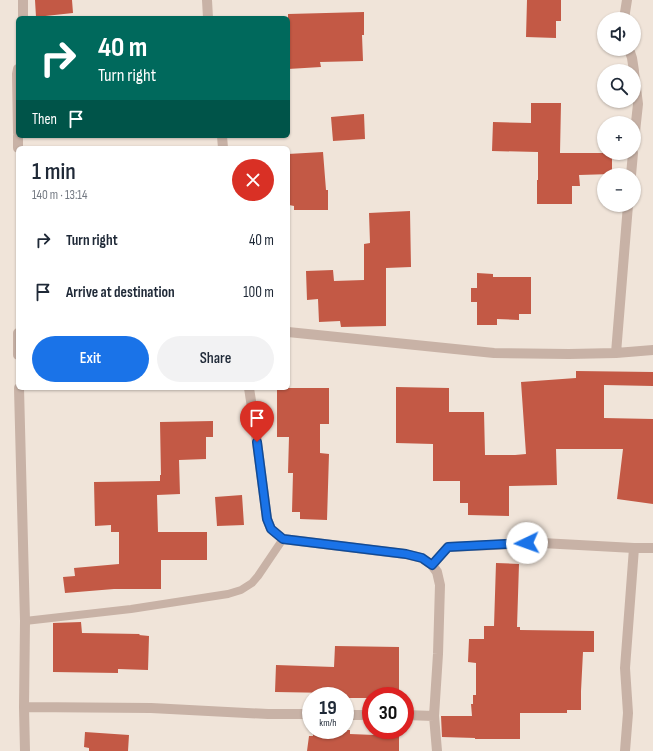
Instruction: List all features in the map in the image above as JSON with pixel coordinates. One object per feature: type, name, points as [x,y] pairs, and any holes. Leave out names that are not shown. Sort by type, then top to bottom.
[{"type":"street","points":[[23,0],[23,16]]},
{"type":"street","points":[[207,0],[208,16]]},
{"type":"street","points":[[625,12],[627,0]]},
{"type":"street","points":[[616,353],[627,212]]},
{"type":"street","points":[[290,332],[494,353],[569,354],[616,353],[653,350]]},
{"type":"street","points":[[19,390],[25,621],[25,751]]},
{"type":"street","points":[[249,390],[267,519],[271,529],[283,539],[406,554],[422,558],[432,565],[437,572],[440,585],[434,716],[437,751]]},
{"type":"street","points":[[432,565],[448,547],[542,543],[653,548]]},
{"type":"street","points":[[625,751],[628,714],[625,668],[634,548]]},
{"type":"street","points":[[24,707],[151,708],[268,714],[302,714]]},
{"type":"street","points":[[414,715],[434,716]]},
{"type":"lane","points":[[25,621],[131,609],[228,594],[241,590],[252,583],[258,576],[283,539]]},
{"type":"building","points":[[35,0],[72,0],[73,13],[36,16]]},
{"type":"building","points":[[527,0],[561,0],[561,21],[556,21],[556,38],[526,37]]},
{"type":"building","points":[[364,12],[364,35],[362,35],[363,61],[320,62],[321,67],[290,69],[290,16],[288,16],[288,14]]},
{"type":"building","points":[[531,103],[561,103],[560,153],[597,153],[597,160],[612,160],[612,168],[597,168],[597,174],[579,175],[580,186],[572,186],[572,204],[537,204],[538,152],[492,151],[493,122],[531,123]]},
{"type":"building","points":[[364,114],[365,139],[333,141],[331,117]]},
{"type":"building","points":[[323,152],[326,190],[328,190],[328,210],[294,210],[294,206],[290,205],[290,154]]},
{"type":"building","points":[[410,211],[411,267],[386,268],[386,326],[341,327],[340,321],[319,322],[318,299],[307,300],[306,271],[333,270],[334,281],[364,280],[364,244],[370,243],[369,213]]},
{"type":"building","points":[[477,273],[493,274],[493,277],[531,277],[531,314],[519,314],[519,320],[497,319],[497,325],[477,325],[477,302],[471,302],[471,288],[477,288]]},
{"type":"building","points":[[576,371],[653,372],[653,386],[604,385],[604,418],[653,419],[653,504],[617,499],[623,449],[556,449],[557,485],[509,486],[509,516],[468,515],[468,503],[460,503],[460,481],[433,481],[433,444],[396,443],[396,387],[449,388],[449,412],[484,412],[485,455],[526,454],[521,382],[576,378]]},
{"type":"building","points":[[290,388],[329,388],[329,424],[320,424],[320,453],[329,454],[327,520],[300,519],[300,512],[292,512],[293,473],[288,473],[289,437],[277,437],[277,390],[290,390]]},
{"type":"building","points":[[213,421],[213,437],[206,437],[206,459],[179,460],[180,494],[157,495],[158,532],[207,532],[207,560],[161,560],[161,589],[114,589],[65,593],[63,577],[75,576],[74,568],[119,564],[119,532],[111,532],[111,525],[95,526],[94,482],[160,481],[160,422]]},
{"type":"building","points":[[242,495],[244,525],[217,526],[215,497]]},
{"type":"building","points":[[496,563],[519,564],[517,627],[520,627],[520,630],[594,631],[594,652],[583,652],[581,710],[567,710],[567,713],[520,713],[520,739],[442,737],[441,716],[472,716],[471,704],[473,704],[473,695],[476,695],[476,663],[468,662],[469,639],[484,639],[484,626],[494,626]]},
{"type":"building","points":[[81,622],[82,633],[140,634],[139,635],[149,636],[148,670],[118,669],[118,673],[53,672],[53,623]]},
{"type":"building","points":[[335,646],[399,647],[399,687],[362,687],[362,698],[354,698],[354,687],[302,687],[302,692],[275,692],[276,665],[334,667]]},
{"type":"building","points":[[85,732],[129,735],[128,751],[89,751],[89,748],[84,747]]},
{"type":"building","points":[[354,734],[362,734],[362,739],[399,739],[399,751],[307,751],[309,739],[354,739]]},
{"type":"route","points":[[257,442],[267,519],[271,529],[283,539],[406,554],[422,558],[432,565],[448,547],[527,543]]}]
